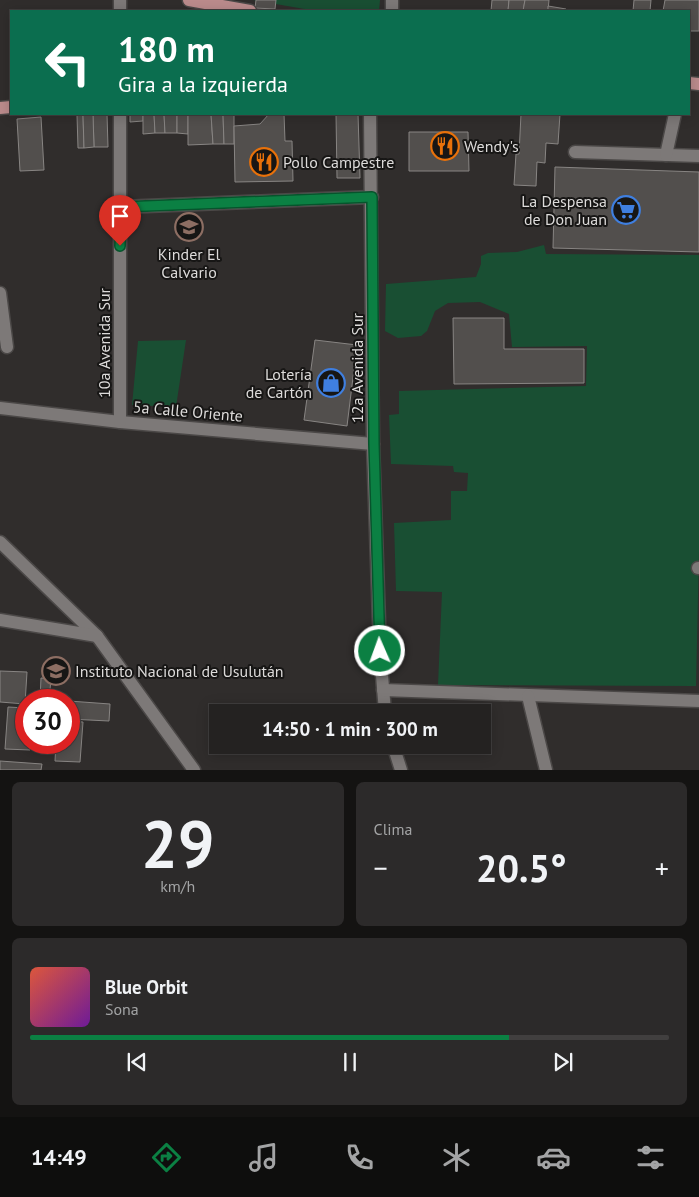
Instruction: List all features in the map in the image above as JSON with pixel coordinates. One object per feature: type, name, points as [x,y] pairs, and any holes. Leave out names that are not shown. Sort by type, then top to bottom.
[{"type":"main road","points":[[189,0],[216,8],[239,10]]},
{"type":"street","name":"10a Avenida Sur","points":[[120,115],[120,422]]},
{"type":"street","name":"12a Avenida Sur","points":[[370,115],[374,444],[384,704]]},
{"type":"street","points":[[666,155],[675,115]]},
{"type":"street","points":[[575,152],[699,156]]},
{"type":"street","points":[[121,207],[372,197]]},
{"type":"street","points":[[0,293],[7,347]]},
{"type":"street","name":"5a Calle Oriente","points":[[0,408],[120,422],[374,444]]},
{"type":"street","points":[[0,542],[97,636],[194,770]]},
{"type":"street","points":[[0,620],[97,636]]},
{"type":"street","points":[[382,690],[699,701]]},
{"type":"street","points":[[528,696],[546,770]]},
{"type":"street","points":[[396,754],[401,770]]},
{"type":"green space","points":[[253,0],[380,0],[379,10],[310,10]]},
{"type":"green space","points":[[544,245],[546,254],[699,255],[699,552],[696,686],[438,685],[442,592],[396,591],[394,523],[451,520],[451,491],[467,491],[468,473],[454,472],[453,466],[391,464],[389,415],[399,414],[399,391],[586,386],[587,346],[512,347],[509,314],[480,302],[448,303],[435,311],[427,331],[421,336],[398,338],[385,331],[386,284],[476,277],[481,264],[481,256],[488,253],[517,252]]},
{"type":"green space","points":[[186,340],[176,407],[132,405],[138,341]]},
{"type":"building","points":[[256,0],[276,0],[275,9],[255,8]]},
{"type":"building","points":[[492,0],[509,0],[508,10],[491,10]]},
{"type":"building","points":[[509,0],[525,0],[523,10],[508,10]]},
{"type":"building","points":[[525,0],[549,0],[548,10],[523,10]]},
{"type":"building","points":[[634,0],[651,0],[650,10],[633,10]]},
{"type":"building","points":[[665,0],[699,0],[699,31],[690,31],[690,10],[663,10]]},
{"type":"building","points":[[548,6],[566,9],[566,10],[548,10]]},
{"type":"building","points":[[77,115],[83,115],[84,148],[78,148]]},
{"type":"building","points":[[83,115],[93,115],[94,147],[84,148]]},
{"type":"building","points":[[93,115],[107,115],[108,147],[94,147]]},
{"type":"building","points":[[130,115],[143,115],[143,121],[130,122]]},
{"type":"building","points":[[143,115],[154,115],[155,133],[143,134]]},
{"type":"building","points":[[154,115],[164,115],[165,133],[155,133]]},
{"type":"building","points":[[164,115],[177,115],[177,133],[165,133]]},
{"type":"building","points":[[177,115],[188,115],[188,134],[177,133]]},
{"type":"building","points":[[188,115],[211,115],[213,144],[188,145]]},
{"type":"building","points":[[211,115],[223,115],[224,144],[213,144]]},
{"type":"building","points":[[223,115],[234,115],[234,144],[224,144]]},
{"type":"building","name":"Pollo Campestre","points":[[268,115],[284,115],[285,141],[292,141],[293,181],[235,182],[234,126],[260,124]]},
{"type":"building","points":[[336,115],[358,115],[360,178],[337,178]]},
{"type":"building","points":[[521,115],[560,115],[558,144],[546,143],[545,163],[537,162],[536,186],[514,185],[516,154],[519,154]]},
{"type":"building","points":[[41,117],[44,170],[20,171],[17,119]]},
{"type":"building","points":[[409,132],[468,132],[469,171],[409,171]]},
{"type":"building","name":"La Despensa de Don Juan","points":[[555,167],[699,172],[699,252],[553,248]]},
{"type":"building","points":[[453,318],[504,318],[504,349],[584,349],[584,383],[454,384]]},
{"type":"building","name":"Lotería de Cartón","points":[[315,340],[357,345],[347,426],[304,420]]},
{"type":"building","points":[[0,671],[27,672],[26,689],[15,689],[15,703],[0,702]]},
{"type":"building","points":[[41,678],[51,679],[50,689],[40,689]]},
{"type":"building","points":[[80,702],[110,704],[109,721],[80,720]]},
{"type":"building","points":[[8,707],[15,707],[15,749],[5,749]]},
{"type":"building","points":[[80,722],[83,722],[80,762],[55,761],[55,754],[80,754]]},
{"type":"building","points":[[0,761],[42,764],[41,770],[0,770]]},
{"type":"place","name":"Wendy's","points":[[445,146]]},
{"type":"place","name":"Pollo Campestre","points":[[264,162]]},
{"type":"place","name":"La Despensa de Don Juan","points":[[626,210]]},
{"type":"place","name":"Kinder El Calvario","points":[[189,227]]},
{"type":"place","name":"Lotería de Cartón","points":[[331,383]]},
{"type":"place","name":"Instituto Nacional de Usulután","points":[[56,671]]},
{"type":"route","points":[[120,246],[121,207],[372,197],[374,444],[380,651]]}]
